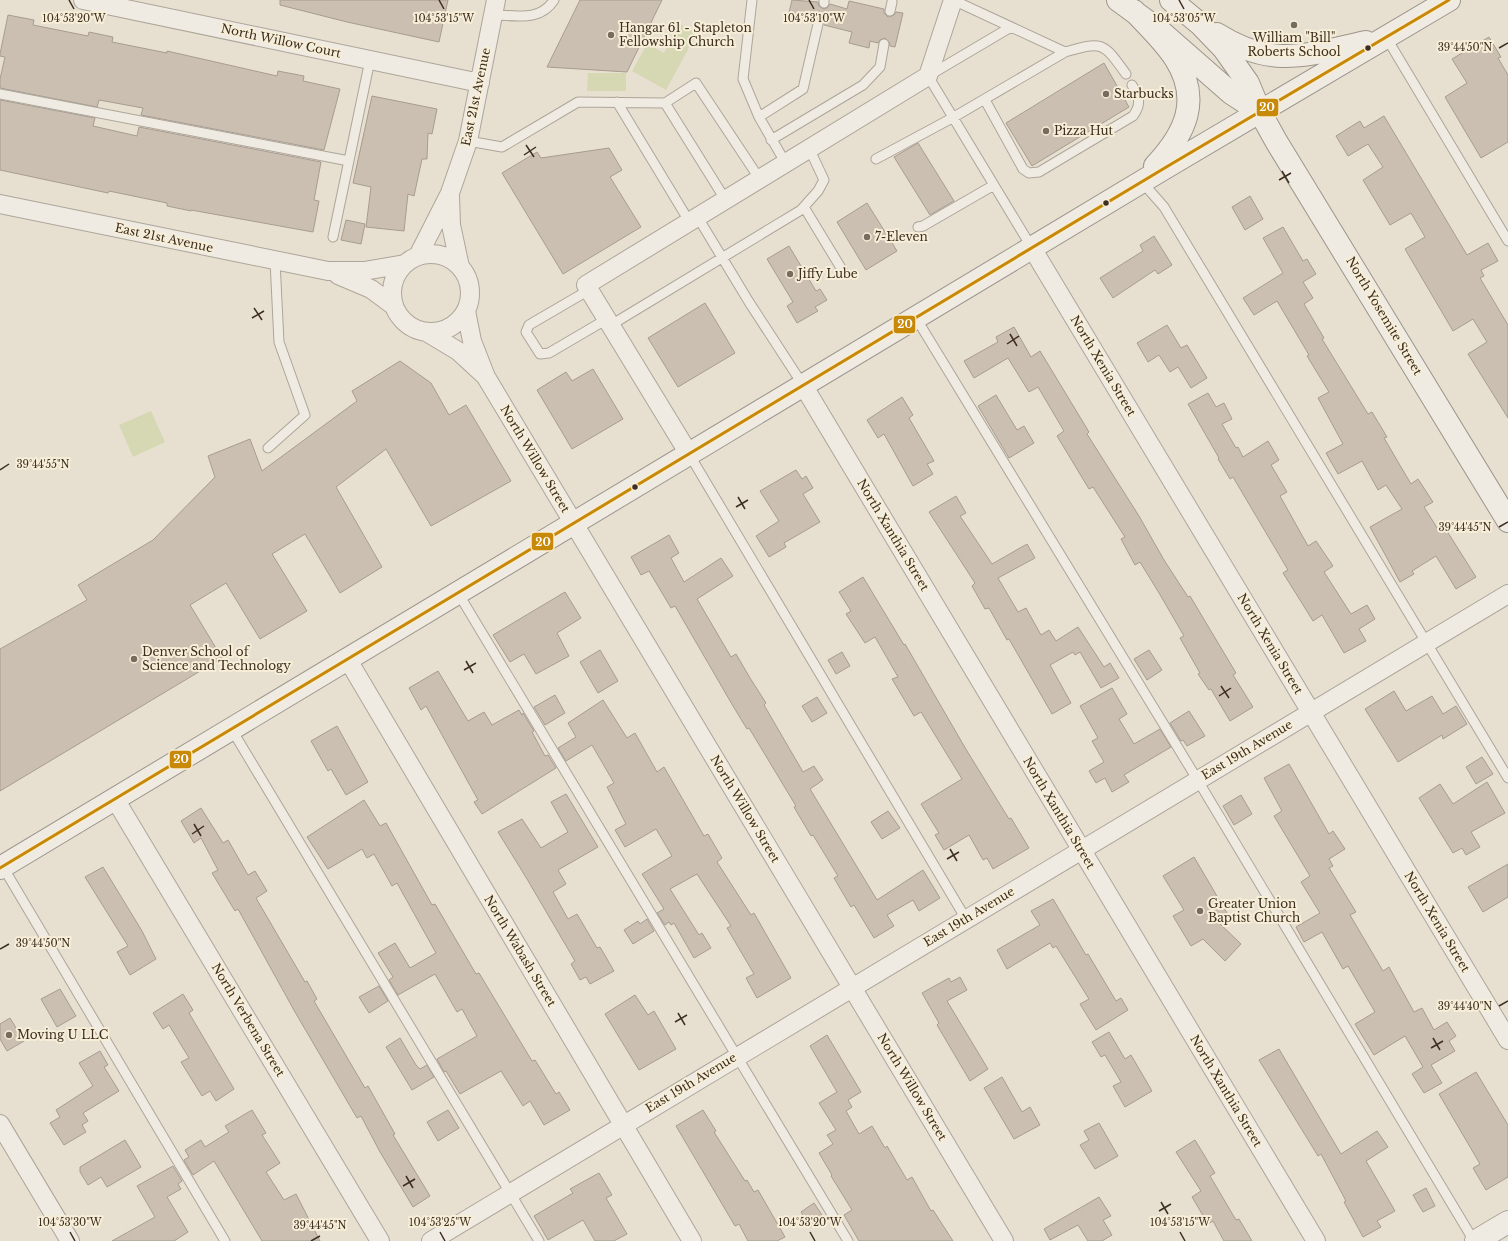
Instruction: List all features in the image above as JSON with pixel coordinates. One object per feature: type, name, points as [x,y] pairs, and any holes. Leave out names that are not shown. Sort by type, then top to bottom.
[{"type":"main road","points":[[1171,0],[1200,24],[1236,46],[1270,56],[1315,54],[1386,37]]},
{"type":"main road","points":[[1,868],[916,317],[1449,0]]},
{"type":"main road","points":[[1126,6],[1180,47],[1231,93],[1260,112]]},
{"type":"main road","points":[[1126,6],[1175,58],[1186,82],[1188,104],[1183,130],[1177,141],[1142,182]]},
{"type":"main road","name":"North Yosemite Street","points":[[1200,24],[1224,49],[1248,83],[1260,112],[1508,521]]},
{"type":"main road","points":[[1475,1241],[1508,1222]]},
{"type":"street","name":"North Willow Court","points":[[83,0],[480,83]]},
{"type":"street","points":[[689,454],[586,285],[928,76],[953,0]]},
{"type":"street","name":"East 21st Avenue","points":[[0,204],[328,271],[364,271],[412,260],[450,193],[468,141],[495,7]]},
{"type":"street","name":"East 21st Avenue","points":[[450,193],[451,225],[460,267]]},
{"type":"street","name":"North Xenia Street","points":[[1032,248],[1508,1040]]},
{"type":"street","points":[[433,254],[448,258],[460,267],[468,280],[470,296],[466,311],[457,323],[444,330],[428,332],[414,329],[401,319],[394,306],[392,291],[396,276],[412,260],[433,254]]},
{"type":"street","name":"East 21st Avenue","points":[[328,271],[371,289],[394,306]]},
{"type":"street","name":"North Willow Street","points":[[466,311],[472,341],[486,377],[1004,1241]]},
{"type":"street","name":"North Willow Street","points":[[428,332],[458,351],[486,377]]},
{"type":"street","name":"North Xanthia Street","points":[[803,385],[1080,850],[1316,1241]]},
{"type":"street","name":"East 19th Avenue","points":[[431,1241],[1310,711],[1508,594]]},
{"type":"street","name":"North Wabash Street","points":[[348,660],[692,1241]]},
{"type":"street","name":"North Verbena Street","points":[[116,799],[380,1241]]},
{"type":"street","points":[[0,1124],[70,1241]]},
{"type":"lane","points":[[495,7],[537,16],[550,6],[554,0]]},
{"type":"lane","points":[[752,0],[742,79],[759,117],[785,162]]},
{"type":"lane","points":[[953,0],[1065,52]]},
{"type":"lane","points":[[759,117],[803,89],[818,24]]},
{"type":"lane","points":[[1011,27],[928,76],[1032,248]]},
{"type":"lane","points":[[1386,37],[1508,241]]},
{"type":"lane","points":[[771,140],[863,85],[880,67],[884,44]]},
{"type":"lane","points":[[876,160],[985,100],[1065,52],[1090,45],[1102,47],[1110,52],[1126,74]]},
{"type":"lane","points":[[333,237],[370,60]]},
{"type":"lane","points":[[468,141],[502,147],[578,102],[664,103],[696,83],[759,178]]},
{"type":"lane","points":[[985,100],[1023,169],[1029,173],[1039,172],[1133,116],[1139,108],[1140,98],[1132,85]]},
{"type":"lane","points":[[0,94],[349,161]]},
{"type":"lane","points":[[617,102],[693,219],[723,259],[803,385]]},
{"type":"lane","points":[[664,103],[725,199]]},
{"type":"lane","points":[[589,290],[529,325],[526,332],[540,354],[549,353],[609,322],[723,259],[804,207],[818,191],[824,180],[809,148]]},
{"type":"lane","points":[[1142,182],[1164,207],[1508,778]]},
{"type":"lane","points":[[918,227],[923,226],[994,185]]},
{"type":"lane","points":[[804,207],[844,273]]},
{"type":"lane","points":[[268,448],[304,415],[279,342],[275,261]]},
{"type":"lane","points":[[916,317],[1197,779],[1475,1241]]},
{"type":"lane","points":[[689,454],[966,919]]},
{"type":"lane","points":[[458,593],[848,1241]]},
{"type":"lane","points":[[232,730],[539,1241]]},
{"type":"lane","points":[[1,868],[225,1241]]},
{"type":"green space","points":[[680,24],[697,33],[666,90],[632,71],[647,44],[664,53]]},
{"type":"green space","points":[[588,73],[626,73],[626,91],[587,91]]},
{"type":"green space","points":[[151,411],[165,442],[133,457],[119,425]]},
{"type":"building","points":[[280,0],[448,0],[439,42],[347,22],[280,5]]},
{"type":"building","points":[[580,0],[662,0],[627,72],[547,67]]},
{"type":"building","points":[[792,0],[818,2],[819,6],[824,9],[830,4],[847,9],[849,1],[884,9],[884,13],[888,17],[894,15],[896,12],[903,13],[895,47],[890,46],[889,42],[885,38],[880,40],[878,43],[870,41],[869,48],[849,43],[852,32],[824,25],[824,22],[820,18],[816,18],[812,23],[788,17]]},
{"type":"building","points":[[8,15],[34,20],[33,25],[88,36],[89,32],[113,37],[112,42],[167,53],[167,51],[277,76],[278,71],[304,76],[303,81],[340,89],[324,150],[141,115],[143,108],[99,100],[97,107],[0,88],[0,79],[5,57],[0,56],[0,54]]},
{"type":"building","points":[[1489,37],[1501,57],[1498,58],[1508,75],[1508,142],[1481,158],[1445,97],[1467,83],[1452,59]]},
{"type":"building","points":[[1104,63],[1129,107],[1032,166],[1006,123]]},
{"type":"building","points":[[372,96],[437,109],[432,134],[428,133],[427,159],[422,159],[414,196],[408,194],[404,231],[366,227],[371,187],[353,183]]},
{"type":"building","points":[[0,100],[95,118],[93,126],[137,136],[139,127],[321,162],[314,200],[319,201],[313,232],[191,211],[167,206],[167,203],[109,191],[108,193],[0,170]]},
{"type":"building","points":[[1384,116],[1467,255],[1488,243],[1498,261],[1481,270],[1484,276],[1480,278],[1508,325],[1508,418],[1468,354],[1487,342],[1473,319],[1453,331],[1405,249],[1425,237],[1411,213],[1390,225],[1363,180],[1383,167],[1368,144],[1348,156],[1336,136],[1360,121],[1364,128]]},
{"type":"building","name":"7-Eleven","points":[[918,143],[954,201],[930,215],[894,157]]},
{"type":"building","points":[[609,148],[622,170],[610,177],[641,227],[563,274],[502,173],[537,152],[541,158]]},
{"type":"building","points":[[1250,196],[1263,219],[1245,230],[1232,207]]},
{"type":"building","name":"7-Eleven","points":[[867,203],[897,251],[866,270],[837,222]]},
{"type":"building","points":[[346,220],[365,224],[361,244],[341,240]]},
{"type":"building","points":[[1283,227],[1303,261],[1307,259],[1316,274],[1303,282],[1313,298],[1304,304],[1324,338],[1322,339],[1368,414],[1372,412],[1387,437],[1384,438],[1411,484],[1418,479],[1433,502],[1424,507],[1439,531],[1445,528],[1476,577],[1456,589],[1436,556],[1412,571],[1414,574],[1400,582],[1370,527],[1402,509],[1386,485],[1378,490],[1362,461],[1338,474],[1326,453],[1343,444],[1318,398],[1329,392],[1307,356],[1309,355],[1277,301],[1254,315],[1243,298],[1283,273],[1263,238]]},
{"type":"building","points":[[1154,236],[1172,265],[1158,274],[1155,270],[1113,298],[1100,278],[1143,251],[1140,245]]},
{"type":"building","name":"Jiffy Lube","points":[[789,246],[816,291],[820,289],[827,300],[815,307],[818,311],[797,323],[787,306],[793,302],[767,259]]},
{"type":"building","points":[[705,303],[735,353],[678,387],[648,338]]},
{"type":"building","points":[[1167,325],[1181,348],[1187,345],[1207,378],[1191,388],[1178,367],[1170,372],[1159,355],[1148,362],[1137,343]]},
{"type":"building","points":[[1014,327],[1031,357],[1040,351],[1089,432],[1087,434],[1139,516],[1164,560],[1188,597],[1190,596],[1236,673],[1233,675],[1253,707],[1230,721],[1211,689],[1209,690],[1198,674],[1200,673],[1180,638],[1184,636],[1159,593],[1140,562],[1135,565],[1121,539],[1125,537],[1093,487],[1089,489],[1057,436],[1064,431],[1038,387],[1029,392],[1008,358],[974,378],[964,361],[998,342],[996,337]]},
{"type":"building","points":[[400,361],[431,383],[449,415],[466,405],[511,481],[431,526],[386,449],[336,487],[382,567],[340,593],[305,534],[272,554],[307,611],[260,639],[226,583],[190,605],[222,658],[0,791],[0,649],[87,600],[78,585],[153,540],[215,477],[208,456],[250,439],[262,471],[357,401],[352,391]]},
{"type":"building","points":[[593,369],[623,419],[572,449],[537,390],[566,372],[572,381]]},
{"type":"building","points":[[1208,393],[1216,407],[1224,403],[1232,419],[1222,424],[1243,457],[1268,441],[1279,460],[1271,465],[1287,492],[1280,496],[1308,546],[1316,541],[1333,566],[1324,572],[1351,614],[1367,605],[1375,619],[1359,629],[1366,641],[1344,653],[1322,615],[1313,621],[1283,573],[1288,570],[1233,477],[1230,479],[1188,404]]},
{"type":"building","points":[[996,395],[1017,430],[1024,426],[1034,443],[1009,458],[978,406]]},
{"type":"building","points":[[902,397],[913,415],[909,418],[934,461],[927,464],[933,474],[913,486],[884,434],[878,438],[867,420]]},
{"type":"building","points":[[796,470],[802,479],[806,476],[813,488],[803,494],[820,522],[784,543],[786,547],[769,557],[756,536],[779,521],[760,491]]},
{"type":"building","points":[[956,496],[966,513],[960,516],[992,564],[1027,544],[1035,558],[998,578],[1018,612],[1026,608],[1041,635],[1049,630],[1056,641],[1078,627],[1104,667],[1110,663],[1119,678],[1101,688],[1080,652],[1075,655],[1073,652],[1050,665],[1071,703],[1052,714],[1009,639],[1007,640],[989,608],[985,609],[972,586],[975,583],[929,512]]},
{"type":"building","points":[[669,535],[679,553],[671,558],[684,582],[721,558],[733,576],[697,599],[731,657],[736,654],[766,703],[764,705],[803,772],[814,766],[823,780],[810,789],[877,900],[923,870],[940,898],[919,911],[913,900],[887,915],[894,926],[874,938],[854,905],[851,907],[834,878],[838,876],[813,835],[811,836],[794,807],[796,806],[749,728],[747,729],[733,706],[675,606],[671,608],[649,571],[641,575],[631,557]]},
{"type":"building","points":[[863,577],[904,645],[905,644],[967,751],[1009,819],[1011,818],[1029,848],[993,869],[987,858],[983,860],[969,835],[944,850],[935,835],[939,833],[921,804],[962,779],[921,712],[914,716],[892,679],[898,677],[875,637],[865,643],[846,614],[851,611],[839,592]]},
{"type":"building","points":[[565,592],[581,618],[557,633],[569,656],[536,674],[524,654],[510,662],[493,635]]},
{"type":"building","points":[[600,650],[618,681],[598,693],[580,662]]},
{"type":"building","points":[[1149,650],[1162,670],[1147,680],[1134,659]]},
{"type":"building","points":[[842,652],[850,666],[836,674],[828,660]]},
{"type":"building","points":[[438,671],[468,721],[484,712],[492,725],[519,710],[522,715],[523,713],[534,731],[532,732],[545,756],[548,755],[556,768],[482,814],[474,802],[478,800],[426,706],[421,710],[409,688]]},
{"type":"building","points":[[1112,688],[1127,714],[1119,719],[1134,744],[1160,729],[1171,747],[1124,775],[1129,782],[1112,792],[1105,778],[1096,783],[1089,771],[1104,762],[1092,741],[1098,738],[1080,706]]},
{"type":"building","points":[[1394,691],[1406,711],[1432,696],[1443,714],[1456,706],[1467,724],[1443,739],[1442,735],[1398,762],[1365,709]]},
{"type":"building","points":[[555,695],[565,713],[545,725],[534,707]]},
{"type":"building","points":[[817,697],[827,713],[812,722],[802,706]]},
{"type":"building","points":[[603,700],[627,738],[635,733],[657,772],[664,767],[704,836],[708,834],[722,858],[717,862],[751,915],[754,913],[791,978],[757,998],[746,978],[754,974],[727,928],[731,926],[697,874],[670,889],[699,935],[702,933],[711,948],[694,958],[674,923],[671,925],[669,922],[665,925],[657,913],[664,909],[642,874],[672,856],[656,829],[625,847],[615,830],[626,824],[607,787],[614,783],[592,745],[566,761],[558,748],[576,737],[568,723]]},
{"type":"building","points":[[1189,711],[1205,736],[1187,746],[1183,740],[1181,741],[1170,723]]},
{"type":"building","points":[[337,726],[368,782],[346,795],[331,769],[328,771],[311,741]]},
{"type":"building","points":[[1482,757],[1493,774],[1476,784],[1466,767]]},
{"type":"building","points":[[1289,764],[1329,834],[1333,831],[1345,849],[1329,859],[1333,866],[1329,868],[1356,912],[1350,915],[1383,971],[1389,967],[1414,1012],[1422,1008],[1434,1030],[1447,1022],[1456,1036],[1449,1041],[1455,1051],[1431,1065],[1442,1083],[1424,1093],[1412,1074],[1423,1067],[1405,1036],[1374,1055],[1355,1024],[1375,1012],[1348,966],[1343,969],[1322,932],[1304,942],[1296,927],[1320,913],[1301,882],[1310,876],[1274,816],[1282,811],[1264,778]]},
{"type":"building","points":[[1487,782],[1505,813],[1471,832],[1480,847],[1466,855],[1462,848],[1453,853],[1419,798],[1440,784],[1453,804]]},
{"type":"building","points":[[566,794],[598,847],[558,870],[566,884],[553,892],[568,919],[577,914],[597,948],[600,947],[614,971],[590,984],[586,977],[580,980],[571,964],[575,961],[498,832],[522,819],[541,848],[568,832],[551,802]]},
{"type":"building","points":[[1241,795],[1252,814],[1234,825],[1223,806]]},
{"type":"building","points":[[364,800],[380,826],[386,823],[432,905],[435,904],[476,974],[479,973],[532,1061],[535,1060],[556,1094],[559,1092],[570,1110],[544,1125],[530,1101],[523,1106],[501,1071],[460,1094],[446,1071],[444,1072],[437,1059],[477,1036],[462,1009],[457,1012],[435,974],[398,995],[389,980],[393,977],[378,953],[395,943],[410,968],[436,953],[397,883],[392,886],[374,854],[367,858],[362,849],[328,869],[307,837]]},
{"type":"building","points":[[201,808],[223,843],[228,840],[248,875],[255,871],[267,891],[256,898],[305,982],[307,981],[317,999],[314,1001],[365,1088],[368,1086],[395,1134],[393,1135],[430,1196],[413,1207],[380,1152],[361,1116],[357,1118],[295,1012],[238,909],[235,911],[212,873],[218,870],[201,838],[194,843],[181,821]]},
{"type":"building","points":[[888,811],[900,828],[882,839],[871,822]]},
{"type":"building","points":[[1194,857],[1227,913],[1216,920],[1241,944],[1225,961],[1203,939],[1191,946],[1173,916],[1184,910],[1163,876]]},
{"type":"building","points":[[1508,864],[1508,897],[1483,912],[1468,887]]},
{"type":"building","points":[[103,867],[142,931],[156,959],[130,975],[117,952],[128,946],[85,877]]},
{"type":"building","points":[[1053,899],[1086,955],[1088,954],[1116,1001],[1121,998],[1128,1010],[1096,1030],[1080,1004],[1089,999],[1056,946],[1053,948],[1050,943],[1007,969],[997,950],[1040,925],[1031,911]]},
{"type":"building","points":[[647,919],[654,931],[633,944],[624,930],[638,921],[640,924]]},
{"type":"building","points":[[960,977],[967,990],[947,1001],[988,1069],[970,1081],[937,1025],[939,1023],[922,993],[949,978],[951,982]]},
{"type":"building","points":[[379,986],[388,1001],[369,1013],[359,997]]},
{"type":"building","points":[[60,989],[76,1016],[57,1027],[41,999]]},
{"type":"building","points":[[183,994],[193,1010],[189,1013],[234,1089],[216,1101],[210,1091],[202,1096],[181,1062],[189,1058],[169,1025],[163,1029],[153,1013]]},
{"type":"building","points":[[635,995],[648,1015],[654,1011],[676,1049],[639,1070],[605,1014]]},
{"type":"building","points":[[10,1018],[24,1041],[7,1051],[0,1039],[0,1024]]},
{"type":"building","points":[[1109,1032],[1125,1059],[1131,1055],[1152,1091],[1125,1107],[1113,1086],[1121,1082],[1105,1055],[1101,1057],[1092,1042]]},
{"type":"building","points":[[827,1035],[861,1092],[848,1100],[852,1107],[846,1111],[859,1134],[872,1126],[885,1148],[887,1146],[907,1180],[912,1177],[931,1211],[933,1210],[953,1241],[859,1241],[844,1215],[852,1210],[819,1153],[833,1144],[827,1135],[836,1130],[819,1103],[837,1092],[810,1046]]},
{"type":"building","points":[[400,1038],[416,1065],[420,1069],[427,1065],[434,1077],[412,1090],[386,1047]]},
{"type":"building","points":[[1279,1049],[1341,1154],[1377,1131],[1388,1147],[1366,1161],[1395,1211],[1377,1221],[1381,1227],[1363,1237],[1321,1154],[1318,1156],[1259,1060]]},
{"type":"building","points":[[100,1051],[108,1065],[104,1067],[119,1091],[83,1113],[88,1121],[82,1125],[86,1132],[64,1145],[50,1123],[60,1117],[56,1110],[93,1086],[79,1063]]},
{"type":"building","points":[[1476,1072],[1508,1125],[1508,1177],[1486,1190],[1473,1168],[1480,1164],[1439,1094]]},
{"type":"building","points":[[1002,1077],[1022,1112],[1030,1107],[1040,1125],[1014,1139],[984,1088]]},
{"type":"building","points":[[252,1110],[266,1133],[262,1135],[280,1163],[266,1172],[284,1200],[296,1194],[320,1241],[262,1241],[214,1161],[193,1175],[184,1160],[189,1157],[185,1150],[201,1140],[205,1147],[229,1132],[225,1126]]},
{"type":"building","points":[[448,1110],[459,1128],[438,1141],[427,1122]]},
{"type":"building","points":[[703,1110],[716,1131],[714,1132],[745,1181],[747,1180],[754,1192],[758,1190],[785,1237],[777,1241],[748,1241],[739,1224],[735,1226],[676,1126]]},
{"type":"building","points":[[1099,1123],[1118,1156],[1095,1169],[1080,1145],[1089,1140],[1084,1131]]},
{"type":"building","points":[[125,1140],[141,1167],[107,1187],[101,1177],[88,1185],[80,1172],[80,1167]]},
{"type":"building","points":[[1195,1140],[1215,1173],[1210,1176],[1236,1220],[1239,1219],[1252,1241],[1224,1241],[1213,1221],[1208,1224],[1192,1197],[1201,1191],[1176,1152]]},
{"type":"building","points":[[173,1166],[182,1181],[178,1184],[181,1189],[167,1197],[188,1232],[174,1241],[112,1241],[155,1217],[137,1186]]},
{"type":"building","points":[[599,1173],[612,1195],[606,1198],[627,1234],[614,1241],[595,1241],[583,1220],[548,1240],[534,1216],[573,1193],[570,1189]]},
{"type":"building","points":[[1426,1188],[1435,1206],[1423,1212],[1413,1195]]},
{"type":"building","points":[[1099,1197],[1111,1216],[1103,1220],[1112,1235],[1102,1241],[1088,1241],[1078,1225],[1050,1240],[1044,1229]]},
{"type":"building","points":[[814,1203],[824,1218],[810,1227],[801,1212]]},
{"type":"transit line","name":"20","points":[[0,868],[1168,166],[1449,0]]},
{"type":"place","name":"William \"Bill\" Roberts School","points":[[1294,25]]},
{"type":"place","name":"Hangar 61 - Stapleton Fellowship Church","points":[[611,35]]},
{"type":"place","name":"Starbucks","points":[[1106,94]]},
{"type":"place","name":"Pizza Hut","points":[[1046,131]]},
{"type":"place","name":"7-Eleven","points":[[867,237]]},
{"type":"place","name":"Jiffy Lube","points":[[790,274]]},
{"type":"place","name":"Denver School of Science and Technology","points":[[134,659]]},
{"type":"place","name":"Greater Union Baptist Church","points":[[1200,911]]},
{"type":"place","name":"Moving U LLC","points":[[9,1035]]}]
